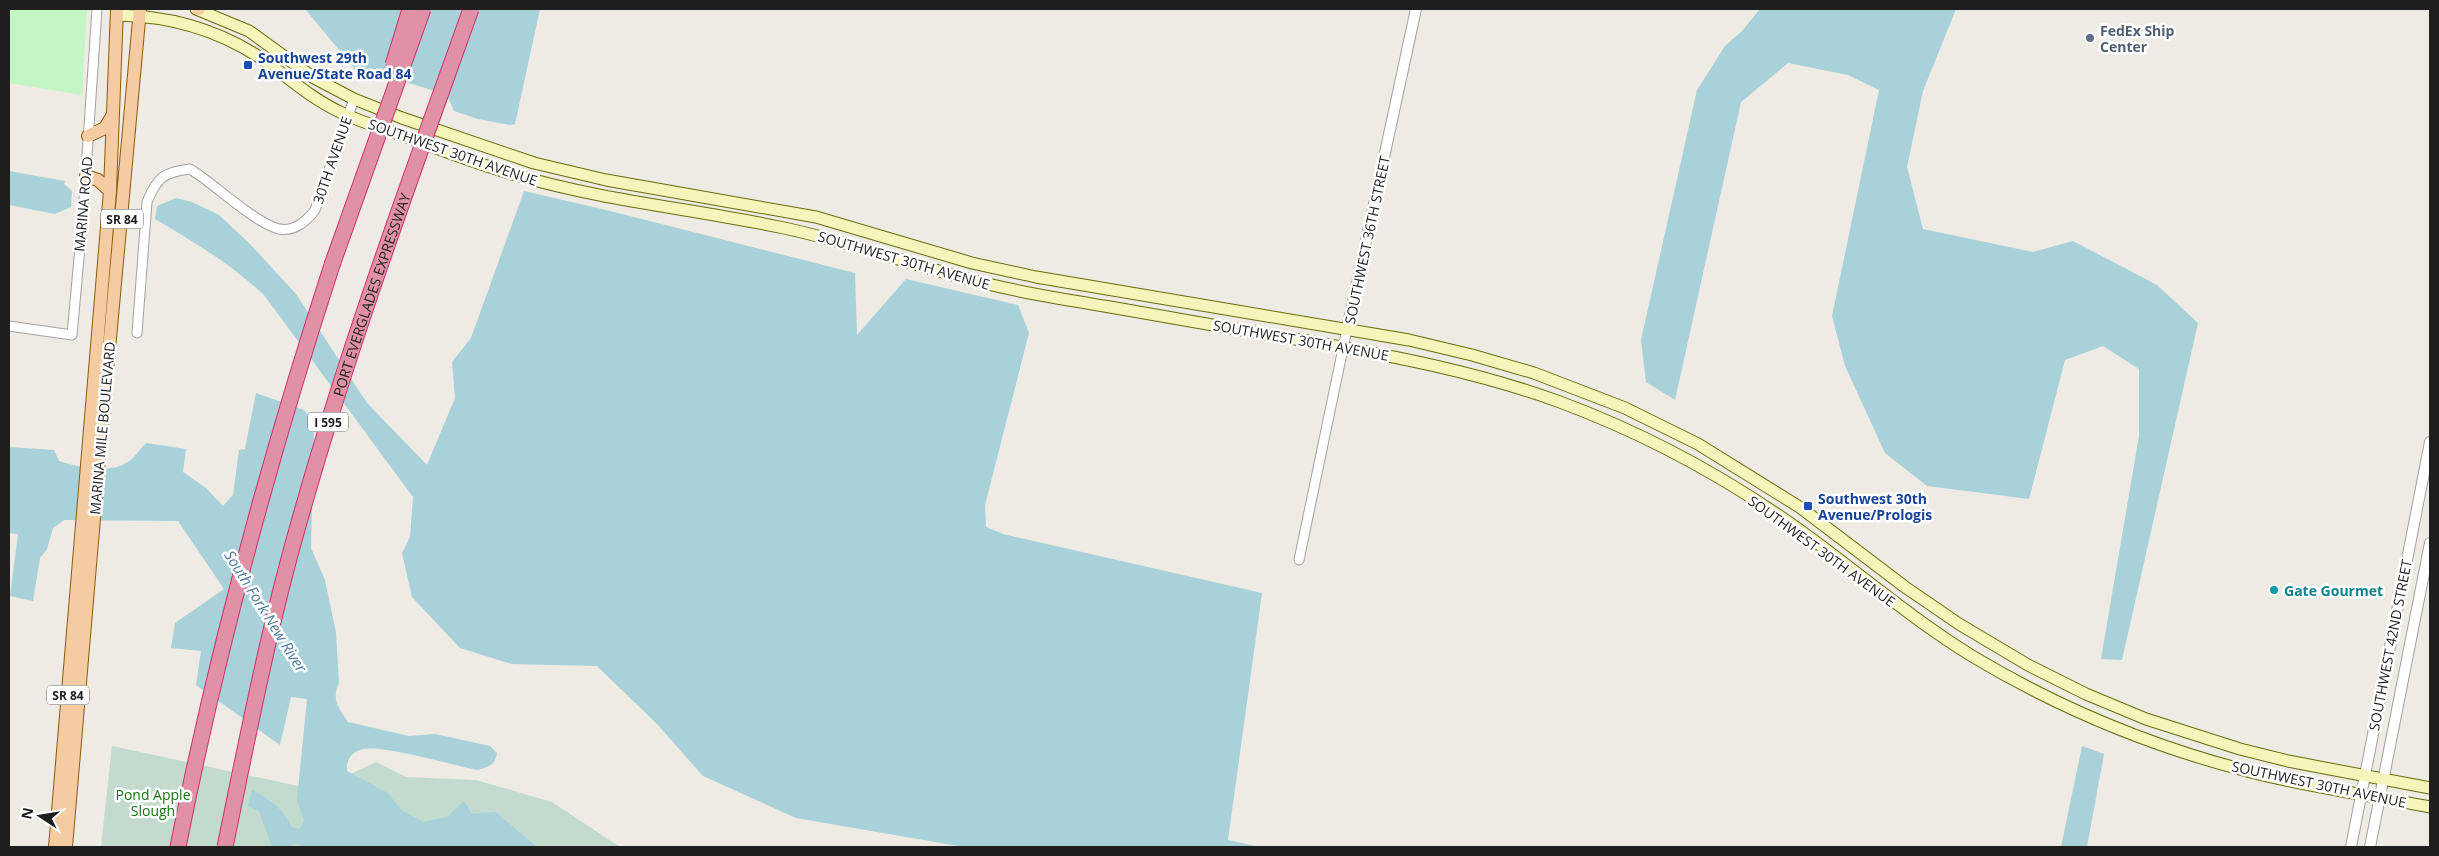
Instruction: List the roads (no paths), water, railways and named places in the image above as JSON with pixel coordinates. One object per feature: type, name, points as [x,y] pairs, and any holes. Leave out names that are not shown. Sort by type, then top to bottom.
[{"type":"highway","name":"PORT EVERGLADES EXPRESSWAY","points":[[226,847],[262,672],[297,527],[342,377],[472,9]]},
{"type":"highway","points":[[178,847],[221,648],[259,503],[295,380],[332,265],[420,10]]},
{"type":"main road","name":"SOUTHWEST 30TH AVENUE","points":[[198,9],[249,31],[314,78],[354,99],[510,157],[558,170],[808,216],[972,263],[1095,288],[1409,340],[1504,363],[1565,384],[1625,408],[1698,444],[1754,477],[1801,508],[1936,609],[1972,633],[2057,680],[2116,707],[2193,735],[2288,761],[2430,788]]},
{"type":"main road","name":"SOUTHWEST 30TH AVENUE","points":[[117,12],[140,12],[194,25],[225,38],[254,54],[313,97],[348,116],[488,166],[574,191],[783,227],[871,249],[988,284],[1344,348],[1468,373],[1539,395],[1603,420],[1689,461],[1733,486],[1798,529],[1929,628],[1984,663],[2064,705],[2154,742],[2215,762],[2280,779],[2430,807]]},
{"type":"main road","name":"MARINA MILE BOULEVARD","points":[[66,847],[110,191],[117,12]]},
{"type":"main road","name":"MARINA MILE BOULEVARD","points":[[94,447],[117,281],[140,12]]},
{"type":"main road","points":[[88,136],[105,128],[113,114]]},
{"type":"main road","points":[[86,176],[98,180],[110,191]]},
{"type":"main road","points":[[1093,304],[1095,288]]},
{"type":"main road","name":"MARINA MILE BOULEVARD","points":[[55,847],[86,544]]},
{"type":"street","name":"MARINA ROAD","points":[[9,326],[72,334],[86,176],[97,9]]},
{"type":"street","name":"SOUTHWEST 36TH STREET","points":[[1299,560],[1416,9]]},
{"type":"street","name":"30TH AVENUE","points":[[137,333],[147,202],[154,183],[173,171],[190,169],[261,220],[281,229],[304,224],[315,210],[354,99]]},
{"type":"street","name":"SOUTHWEST 42ND STREET","points":[[2351,847],[2430,442]]},
{"type":"street","name":"SOUTHWEST 42ND STREET","points":[[2370,847],[2430,542]]},
{"type":"water","points":[[305,9],[540,9],[515,124],[510,125],[478,119],[454,111],[447,95],[384,75],[364,80]]},
{"type":"water","points":[[1760,9],[1956,9],[1923,91],[1907,167],[1923,229],[2033,252],[2073,241],[2157,285],[2198,323],[2122,660],[2101,659],[2139,436],[2139,369],[2103,346],[2065,360],[2029,499],[1927,486],[1885,453],[1845,366],[1832,316],[1879,90],[1848,75],[1788,63],[1741,102],[1675,400],[1646,382],[1641,340],[1697,90],[1725,46],[1742,31]]},
{"type":"water","points":[[9,171],[65,181],[64,184],[72,191],[71,207],[55,214],[9,205]]},
{"type":"water","points":[[524,191],[855,273],[857,335],[906,279],[1018,305],[1029,333],[985,505],[986,527],[1003,534],[1262,593],[1228,840],[1260,847],[964,847],[796,818],[703,776],[657,724],[597,666],[512,664],[460,648],[412,597],[402,553],[410,537],[413,497],[264,295],[225,263],[155,219],[157,206],[176,198],[192,202],[219,215],[250,244],[296,294],[367,403],[427,465],[455,398],[452,362],[471,338]]},
{"type":"water","name":"South Fork New River","points":[[256,393],[304,410],[314,422],[311,548],[325,580],[336,633],[339,683],[336,699],[339,708],[348,722],[409,736],[435,734],[490,746],[497,753],[493,763],[488,767],[477,770],[386,750],[363,749],[355,752],[350,757],[347,763],[347,771],[388,793],[401,810],[423,822],[447,817],[464,801],[472,814],[496,812],[537,847],[305,847],[294,843],[290,847],[272,847],[259,811],[248,806],[252,790],[275,805],[292,827],[300,829],[304,821],[297,800],[307,699],[291,697],[280,745],[196,685],[201,651],[171,648],[175,623],[224,589],[178,521],[64,520],[53,528],[47,549],[40,558],[33,601],[10,596],[18,534],[9,533],[9,447],[54,450],[59,461],[102,469],[126,463],[146,443],[186,449],[183,472],[206,488],[223,506],[233,495],[239,450],[245,449]]},
{"type":"water","points":[[2082,746],[2104,754],[2087,847],[2061,847]]},
{"type":"place","name":"FedEx Ship Center","points":[[2090,38]]},
{"type":"place","name":"Southwest 29th Avenue/State Road 84","points":[[248,65]]},
{"type":"place","name":"Southwest 30th Avenue/Prologis","points":[[1808,506]]},
{"type":"place","name":"Gate Gourmet","points":[[2274,590]]},
{"type":"park label","name":"Pond Apple Slough","points":[[153,802]]}]
